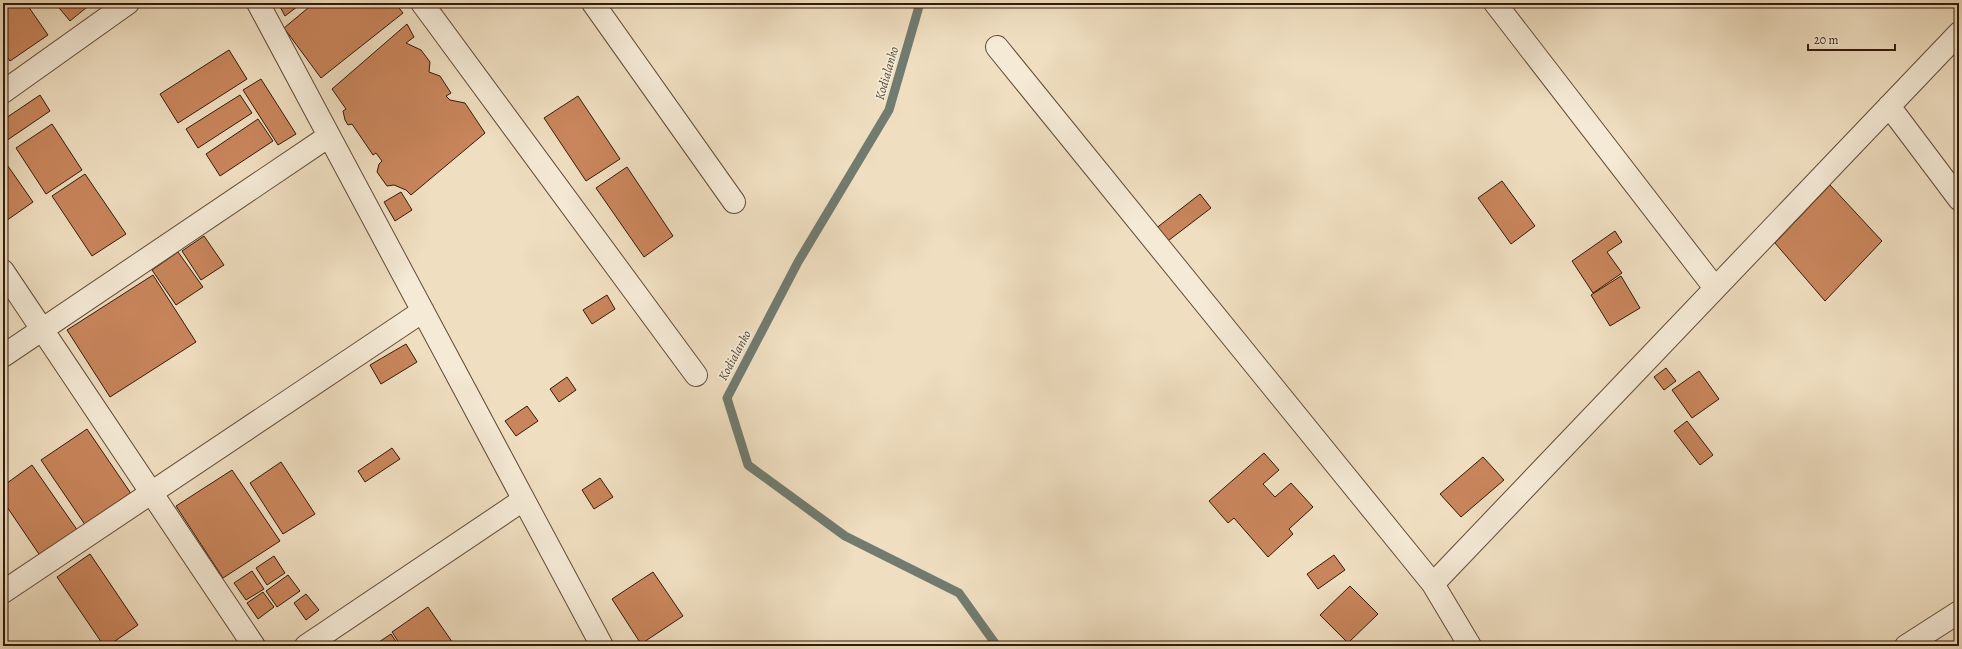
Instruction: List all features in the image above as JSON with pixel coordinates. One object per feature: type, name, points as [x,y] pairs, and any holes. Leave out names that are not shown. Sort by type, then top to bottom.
[{"type":"street","points":[[3,92],[128,3]]},
{"type":"street","points":[[258,3],[602,646]]},
{"type":"street","points":[[422,3],[696,375]]},
{"type":"street","points":[[593,3],[734,202]]},
{"type":"street","points":[[1495,3],[1715,288]]},
{"type":"street","points":[[1433,584],[1959,33]]},
{"type":"street","points":[[997,47],[1433,584],[1470,646]]},
{"type":"street","points":[[1889,106],[1959,199]]},
{"type":"street","points":[[3,356],[329,136]]},
{"type":"street","points":[[3,271],[254,646]]},
{"type":"street","points":[[3,592],[423,311]]},
{"type":"street","points":[[306,646],[523,500]]},
{"type":"street","points":[[1906,646],[1959,612]]},
{"type":"building","points":[[3,3],[26,3],[48,35],[10,61],[3,51]]},
{"type":"building","points":[[55,3],[92,3],[70,21]]},
{"type":"building","points":[[278,3],[302,3],[285,16]]},
{"type":"building","points":[[314,3],[395,3],[403,13],[321,78],[284,28]]},
{"type":"building","points":[[407,24],[414,37],[406,43],[421,50],[430,62],[429,72],[440,76],[451,93],[446,96],[450,100],[465,103],[485,133],[411,195],[406,190],[394,185],[387,186],[377,172],[379,164],[382,161],[376,153],[373,155],[352,124],[348,125],[343,111],[346,109],[332,89]]},
{"type":"building","points":[[229,50],[247,79],[178,123],[160,94]]},
{"type":"building","points":[[261,79],[296,134],[278,145],[243,90]]},
{"type":"building","points":[[40,95],[50,111],[3,143],[3,120]]},
{"type":"building","points":[[240,95],[252,113],[198,148],[186,129]]},
{"type":"building","points":[[578,96],[620,159],[586,181],[544,118]]},
{"type":"building","points":[[258,119],[273,141],[220,176],[206,154]]},
{"type":"building","points":[[52,124],[82,170],[46,194],[16,148]]},
{"type":"building","points":[[3,159],[33,202],[3,223]]},
{"type":"building","points":[[627,167],[673,236],[644,257],[596,188]]},
{"type":"building","points":[[85,174],[126,234],[92,256],[52,196]]},
{"type":"building","points":[[1502,181],[1535,226],[1511,244],[1478,198]]},
{"type":"building","points":[[1830,185],[1882,241],[1825,301],[1775,243]]},
{"type":"building","points":[[401,192],[412,210],[395,221],[384,202]]},
{"type":"building","points":[[1200,194],[1211,208],[1160,247],[1150,233]]},
{"type":"building","points":[[1615,231],[1622,242],[1607,252],[1622,273],[1593,293],[1572,261]]},
{"type":"building","points":[[204,236],[224,265],[201,280],[182,251]]},
{"type":"building","points":[[178,252],[203,287],[176,305],[152,270]]},
{"type":"building","points":[[153,275],[196,342],[110,397],[67,330]]},
{"type":"building","points":[[1621,276],[1640,308],[1610,326],[1591,295]]},
{"type":"building","points":[[607,295],[615,309],[592,324],[583,310]]},
{"type":"building","points":[[406,344],[417,362],[381,384],[370,365]]},
{"type":"building","points":[[1666,368],[1676,381],[1664,390],[1654,377]]},
{"type":"building","points":[[1699,371],[1719,399],[1692,418],[1672,390]]},
{"type":"building","points":[[567,377],[576,390],[559,402],[550,389]]},
{"type":"building","points":[[527,406],[538,421],[516,436],[505,421]]},
{"type":"building","points":[[1687,421],[1713,455],[1700,465],[1674,431]]},
{"type":"building","points":[[87,429],[134,498],[88,529],[41,460]]},
{"type":"building","points":[[392,448],[400,459],[365,482],[358,471]]},
{"type":"building","points":[[1264,453],[1279,470],[1263,484],[1275,497],[1291,483],[1313,507],[1289,529],[1293,534],[1268,557],[1234,518],[1228,523],[1209,501]]},
{"type":"building","points":[[1483,457],[1504,480],[1461,517],[1440,494]]},
{"type":"building","points":[[281,462],[315,514],[283,534],[250,483]]},
{"type":"building","points":[[32,465],[80,534],[43,560],[3,501],[3,486]]},
{"type":"building","points":[[232,470],[280,541],[223,578],[176,506]]},
{"type":"building","points":[[600,478],[613,497],[594,509],[582,490]]},
{"type":"building","points":[[90,554],[138,625],[108,646],[104,646],[57,577]]},
{"type":"building","points":[[1334,555],[1345,570],[1318,589],[1307,574]]},
{"type":"building","points":[[274,556],[285,573],[267,585],[256,568]]},
{"type":"building","points":[[252,571],[264,589],[246,600],[234,583]]},
{"type":"building","points":[[653,572],[683,616],[641,644],[612,599]]},
{"type":"building","points":[[288,575],[300,591],[277,607],[266,591]]},
{"type":"building","points":[[1350,586],[1378,614],[1348,643],[1320,615]]},
{"type":"building","points":[[263,592],[274,607],[258,619],[247,603]]},
{"type":"building","points":[[306,594],[319,610],[306,620],[294,603]]},
{"type":"building","points":[[428,607],[455,646],[401,646],[392,632]]},
{"type":"building","points":[[391,634],[399,646],[373,646]]},
{"type":"waterway","name":"Kodialanko","points":[[920,3],[889,110],[798,262],[727,398],[748,465],[845,536],[959,593],[997,646]]}]
